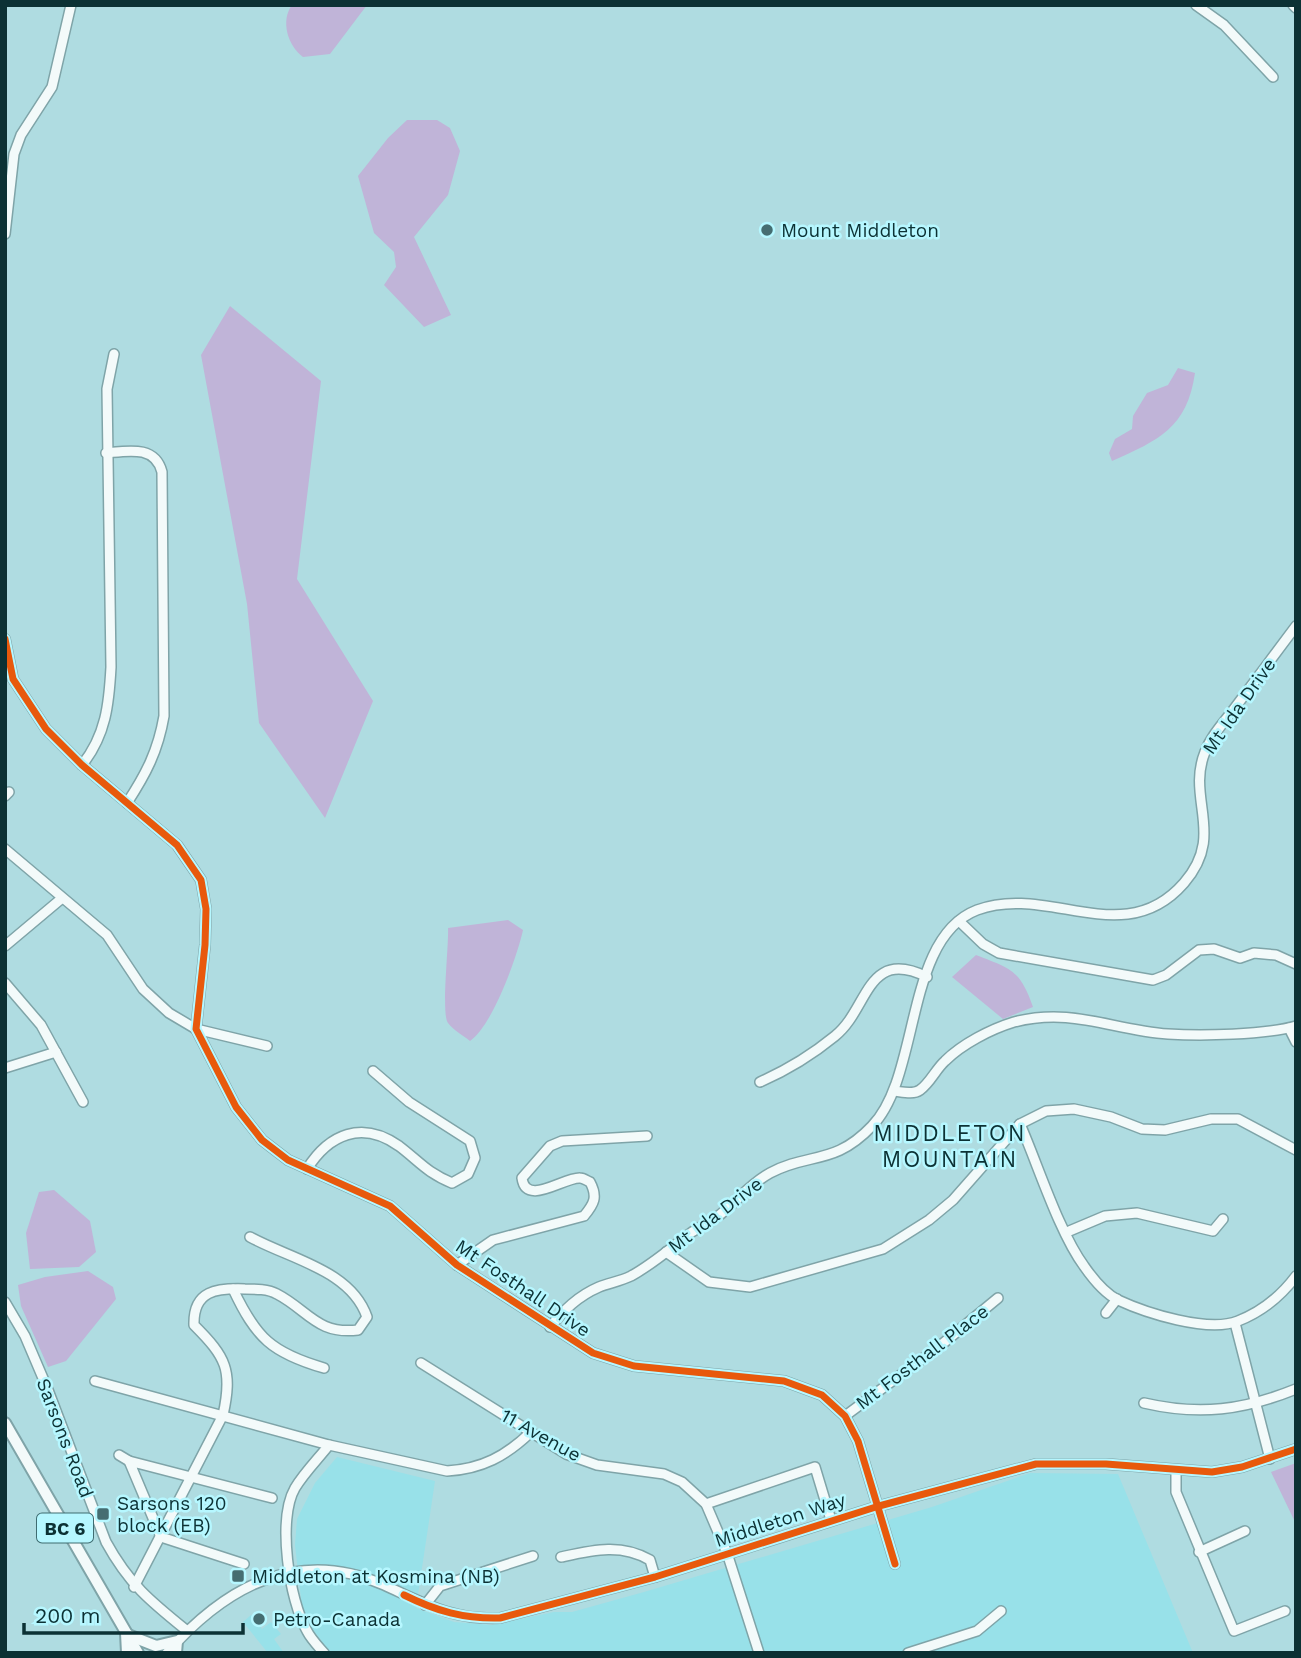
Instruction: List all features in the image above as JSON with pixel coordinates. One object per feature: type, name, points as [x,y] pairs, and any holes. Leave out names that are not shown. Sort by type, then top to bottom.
[{"type":"main road","name":"BC 6","points":[[5,1423],[138,1653]]},
{"type":"main road","points":[[127,1653],[126,1633],[156,1646],[176,1647]]},
{"type":"street","points":[[5,234],[14,153],[21,135],[52,87],[71,5]]},
{"type":"street","points":[[1196,5],[1224,25],[1273,78]]},
{"type":"street","points":[[82,765],[93,751],[109,708],[111,667],[106,453],[107,389],[114,354]]},
{"type":"street","points":[[106,453],[141,450],[156,459],[162,472],[164,716],[159,743],[150,768],[127,803]]},
{"type":"street","name":"Mt Ida Drive","points":[[550,1327],[567,1306],[597,1288],[630,1276],[717,1217],[762,1177],[774,1171],[836,1154],[854,1143],[875,1124],[894,1091],[913,1014],[940,943],[960,921],[975,911],[1007,902],[1032,902],[1117,917],[1150,909],[1185,883],[1202,854],[1206,832],[1199,779],[1206,748],[1296,626]]},
{"type":"street","points":[[5,639],[13,679],[47,729],[82,765],[177,845],[194,865],[201,880],[206,909],[196,1029]]},
{"type":"street","points":[[5,849],[61,899],[107,935],[143,989],[169,1013],[196,1029],[268,1046]]},
{"type":"street","points":[[5,946],[61,899]]},
{"type":"street","points":[[960,921],[983,944],[999,953],[1020,959],[1153,980],[1166,975],[1199,950],[1214,949],[1240,958],[1254,953],[1276,955],[1296,964]]},
{"type":"street","points":[[760,1082],[836,1036],[848,1023],[871,983],[884,972],[902,968],[927,977]]},
{"type":"street","points":[[5,983],[41,1025],[83,1102]]},
{"type":"street","points":[[894,1091],[909,1093],[920,1090],[945,1060],[983,1035],[1013,1023],[1047,1016],[1077,1016],[1167,1034],[1293,1027],[1296,1042]]},
{"type":"street","name":"Mt Fosthall Drive","points":[[196,1029],[225,1088],[256,1132],[288,1160],[390,1206],[457,1265],[593,1353],[634,1366],[784,1381],[822,1395],[845,1416],[858,1441],[895,1564]]},
{"type":"street","points":[[5,1068],[56,1052]]},
{"type":"street","points":[[307,1169],[320,1148],[343,1133],[371,1135],[397,1145],[429,1173],[452,1183],[468,1174],[475,1158],[470,1141],[409,1102],[373,1071]]},
{"type":"street","points":[[666,1252],[709,1282],[750,1287],[883,1249],[920,1228],[953,1200],[1020,1124],[1046,1111],[1074,1109],[1111,1117],[1142,1129],[1165,1130],[1211,1119],[1238,1119],[1296,1150]]},
{"type":"street","points":[[1020,1124],[1083,1265],[1099,1285],[1117,1299],[1199,1325],[1236,1323],[1266,1306],[1283,1292],[1296,1276]]},
{"type":"street","points":[[457,1265],[494,1240],[584,1216],[594,1205],[596,1193],[590,1182],[579,1178],[537,1191],[528,1190],[523,1185],[522,1178],[550,1146],[562,1141],[647,1136]]},
{"type":"street","points":[[1067,1233],[1105,1216],[1137,1213],[1213,1231],[1223,1219]]},
{"type":"street","points":[[134,1587],[223,1415],[230,1384],[220,1354],[194,1325],[194,1310],[205,1295],[218,1288],[260,1289],[277,1294],[317,1324],[343,1332],[358,1330],[367,1317],[361,1299],[348,1286],[250,1237]]},
{"type":"street","points":[[233,1289],[244,1311],[274,1349],[324,1368]]},
{"type":"street","name":"Mt Fosthall Place","points":[[845,1416],[941,1345],[998,1298]]},
{"type":"street","points":[[1106,1313],[1117,1299]]},
{"type":"street","name":"Sarsons Road","points":[[5,1302],[25,1336],[48,1390],[106,1542],[134,1587],[186,1630]]},
{"type":"street","points":[[1236,1323],[1270,1459]]},
{"type":"street","name":"11 Avenue","points":[[421,1363],[566,1454],[597,1465],[664,1474],[682,1482],[706,1504],[727,1553],[759,1653]]},
{"type":"street","points":[[95,1381],[330,1445],[447,1471],[466,1470],[492,1462],[513,1450],[531,1432]]},
{"type":"street","points":[[1144,1403],[1164,1408],[1217,1410],[1257,1405],[1296,1389]]},
{"type":"street","points":[[324,1653],[307,1632],[297,1609],[284,1541],[286,1515],[295,1489],[330,1445]]},
{"type":"street","name":"Middleton Way","points":[[166,1653],[176,1647],[186,1630],[230,1595],[257,1581],[291,1572],[323,1570],[352,1574],[382,1584],[425,1605],[476,1619],[500,1618],[655,1577],[831,1520],[1036,1464],[1106,1464],[1212,1472],[1270,1459],[1296,1449]]},
{"type":"street","points":[[119,1455],[129,1461],[272,1498]]},
{"type":"street","points":[[129,1461],[161,1537],[244,1564]]},
{"type":"street","points":[[706,1504],[815,1468],[831,1520]]},
{"type":"street","points":[[1176,1470],[1176,1492],[1234,1631],[1284,1611]]},
{"type":"street","points":[[1199,1552],[1245,1531]]},
{"type":"street","points":[[561,1557],[594,1549],[634,1551],[650,1560],[655,1577]]},
{"type":"street","points":[[425,1605],[440,1586],[533,1556]]},
{"type":"street","points":[[908,1653],[976,1631],[1001,1611]]},
{"type":"shaded area","points":[[292,5],[367,5],[330,54],[303,57],[293,46],[287,33],[288,11]]},
{"type":"shaded area","points":[[407,120],[437,120],[450,128],[460,151],[448,195],[414,237],[451,315],[424,327],[384,285],[396,267],[394,252],[374,233],[358,176],[388,138]]},
{"type":"shaded area","points":[[230,306],[321,381],[297,579],[373,701],[325,818],[259,723],[247,604],[201,355]]},
{"type":"shaded area","points":[[1178,368],[1195,373],[1191,392],[1178,419],[1157,438],[1112,461],[1109,453],[1115,439],[1132,429],[1133,416],[1147,393],[1168,385]]},
{"type":"shaded area","points":[[508,920],[523,930],[515,956],[495,1006],[479,1033],[470,1041],[450,1026],[446,1017],[448,928]]},
{"type":"shaded area","points":[[976,955],[1013,972],[1024,985],[1033,1007],[1003,1019],[952,977]]},
{"type":"shaded area","points":[[54,1190],[90,1221],[96,1252],[79,1267],[30,1269],[26,1233],[39,1192]]},
{"type":"shaded area","points":[[88,1271],[113,1287],[116,1299],[66,1361],[48,1367],[21,1306],[18,1285],[45,1277]]},
{"type":"shaded area","points":[[337,1457],[435,1481],[416,1608],[454,1622],[492,1625],[554,1612],[572,1612],[644,1592],[932,1507],[1030,1473],[1118,1474],[1193,1653],[331,1653],[313,1630],[302,1608],[295,1545],[297,1519],[315,1483]]},
{"type":"shaded area","points":[[1296,1463],[1296,1524],[1271,1472]]},
{"type":"shaded area","points":[[251,1615],[262,1629],[271,1622],[281,1634],[274,1639],[284,1653],[268,1653],[243,1622]]},
{"type":"cycle path","points":[[5,639],[13,679],[46,729],[82,765],[177,845],[201,880],[206,909],[205,945],[196,1029],[236,1107],[262,1140],[288,1160],[390,1206],[457,1265],[593,1353],[634,1366],[784,1381],[822,1395],[845,1416],[858,1441],[895,1564]]},
{"type":"cycle path","points":[[404,1595],[450,1613],[500,1618],[655,1577],[879,1506],[1036,1464],[1106,1464],[1212,1472],[1242,1467],[1296,1449]]},
{"type":"place","name":"Mount Middleton","points":[[767,230]]},
{"type":"place","name":"Sarsons 120 block (EB)","points":[[103,1514]]},
{"type":"place","name":"Middleton at Kosmina (NB)","points":[[238,1576]]},
{"type":"place","name":"Petro-Canada","points":[[259,1619]]},
{"type":"district","name":"MIDDLETON MOUNTAIN","points":[[950,1146]]}]
